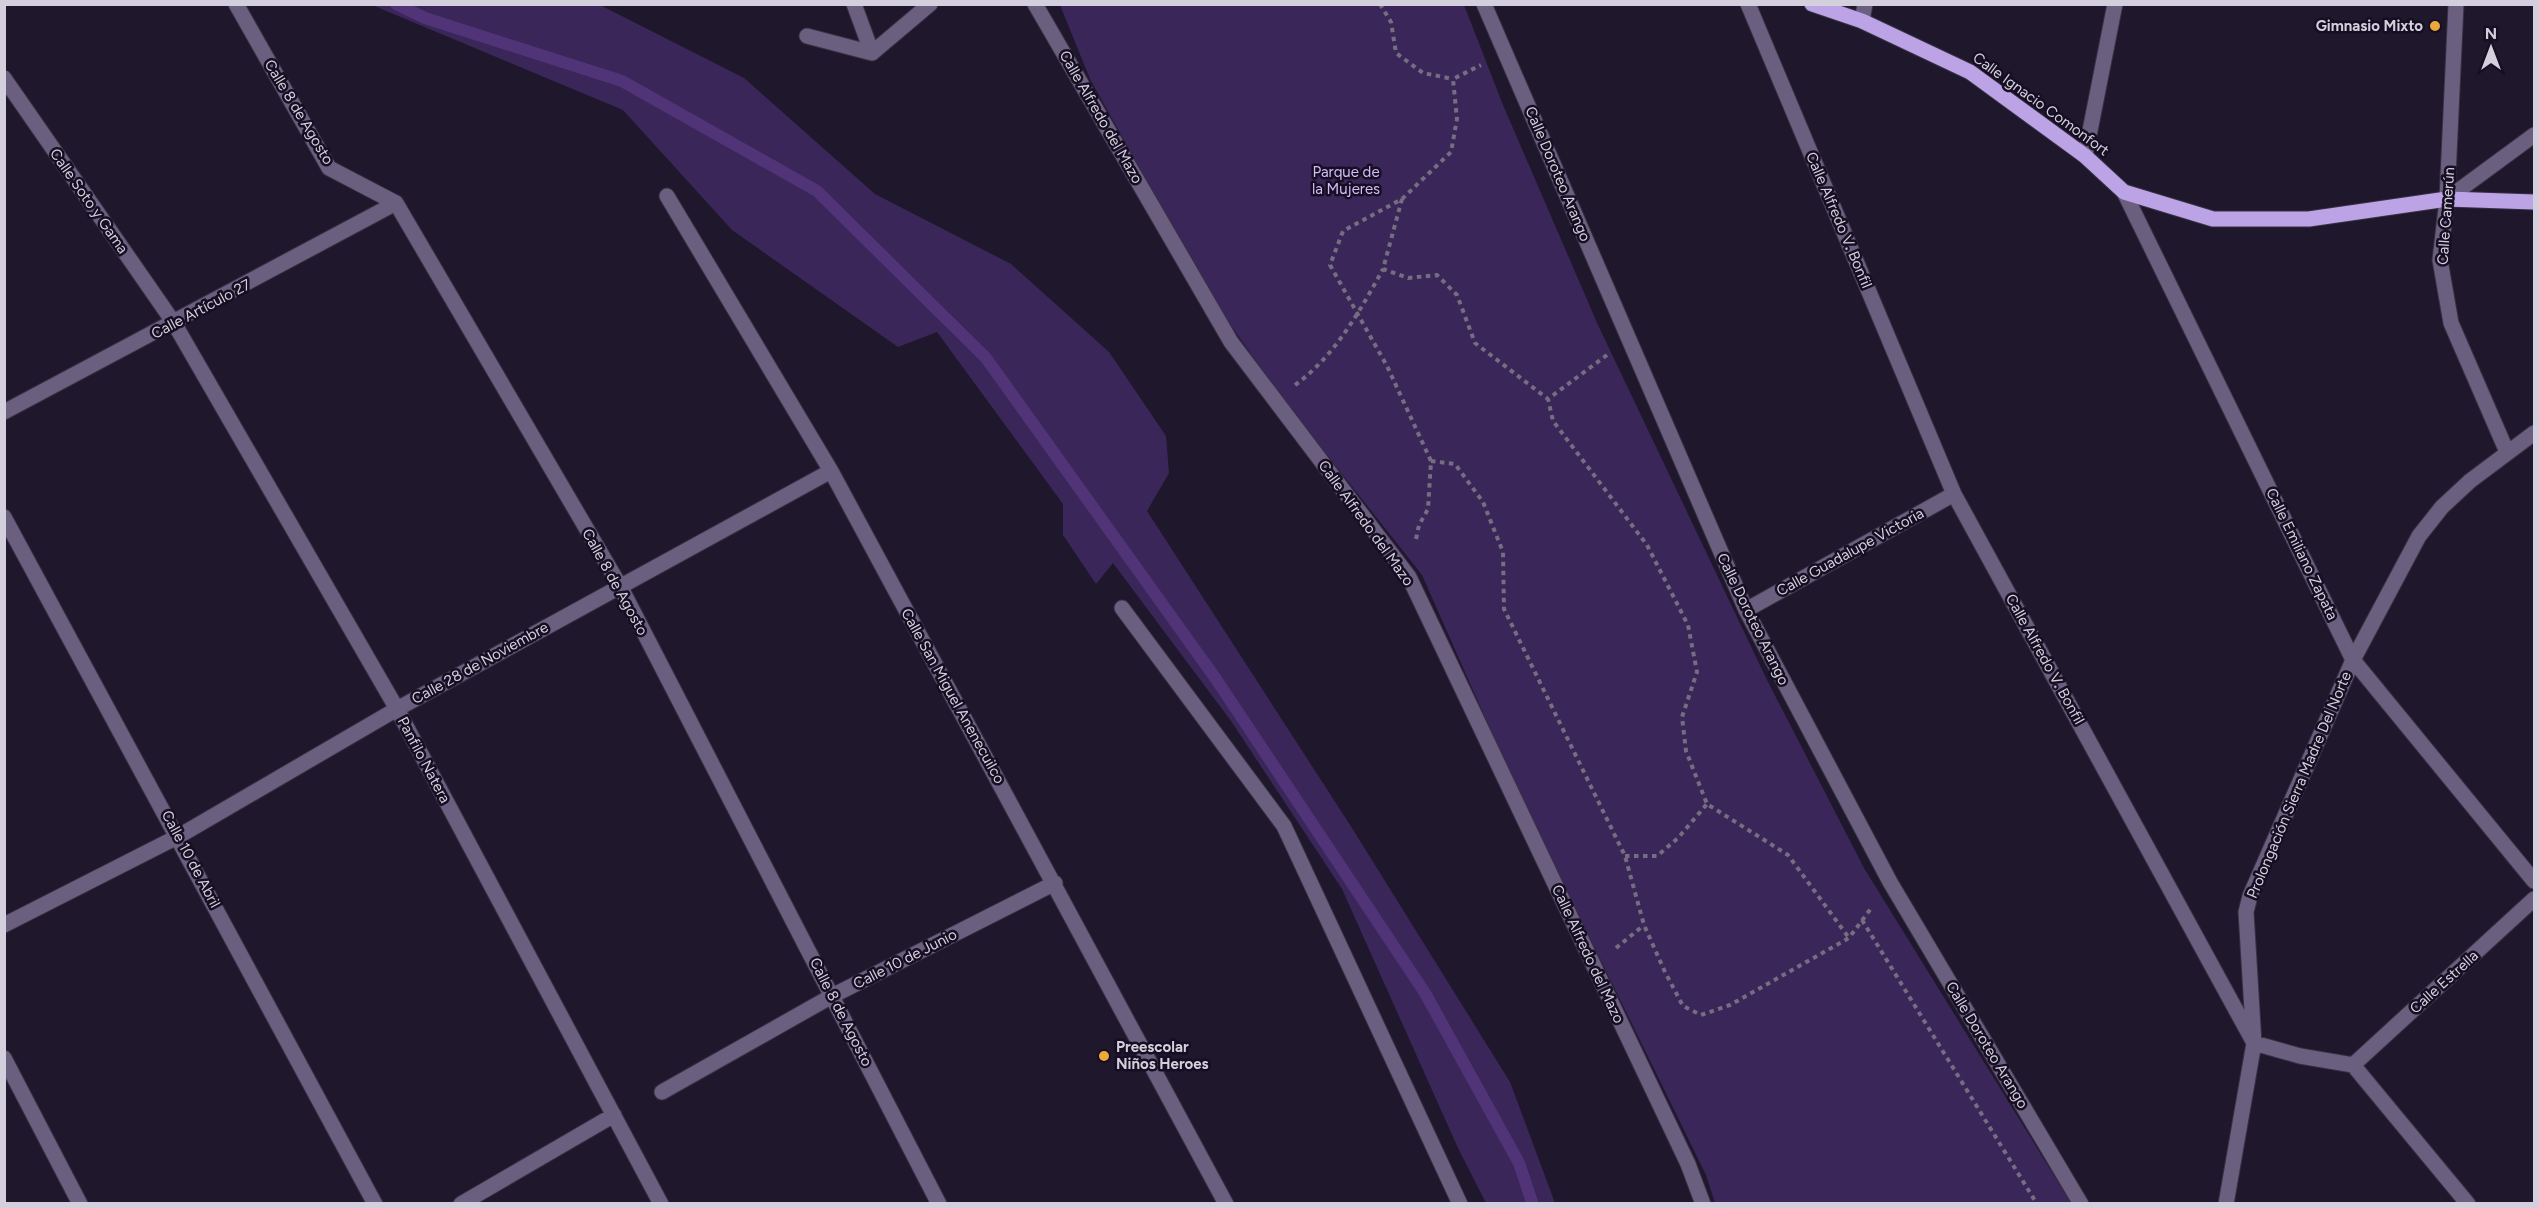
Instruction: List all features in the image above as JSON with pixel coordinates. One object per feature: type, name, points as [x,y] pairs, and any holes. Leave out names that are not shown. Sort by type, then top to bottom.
[{"type":"main road","name":"Calle Ignacio Comonfort","points":[[1812,4],[1862,21],[1970,72],[2085,156],[2124,192],[2213,219],[2309,219],[2447,199],[2535,202]]},
{"type":"street","name":"Calle 8 de Agosto","points":[[236,4],[329,168],[396,203],[620,586],[939,1203]]},
{"type":"street","points":[[854,4],[872,53]]},
{"type":"street","points":[[872,53],[930,4]]},
{"type":"street","name":"Calle Alfredo del Mazo","points":[[1035,4],[1231,342],[1408,577],[1677,1142],[1703,1203]]},
{"type":"street","name":"Calle Doroteo Arango","points":[[1484,4],[1746,610],[1890,882],[2081,1203]]},
{"type":"street","name":"Calle Alfredo V. Bonfil","points":[[1748,4],[1954,494],[2254,1043]]},
{"type":"street","points":[[1862,21],[1865,4]]},
{"type":"street","points":[[2085,156],[2115,4]]},
{"type":"street","name":"Calle Camerún","points":[[2456,4],[2447,199],[2440,260],[2451,323],[2507,452]]},
{"type":"street","points":[[807,36],[872,53]]},
{"type":"street","name":"Calle Soto y Gama","points":[[4,78],[174,323]]},
{"type":"street","points":[[2447,199],[2535,135]]},
{"type":"street","name":"Calle Emiliano Zapata","points":[[2124,192],[2353,660],[2535,880]]},
{"type":"street","name":"Calle San Miguel Anenecuilco","points":[[667,196],[831,471],[1226,1203]]},
{"type":"street","name":"Calle Artículo 27","points":[[4,412],[396,203]]},
{"type":"street","name":"Panfilo Natera","points":[[174,323],[397,710],[662,1203]]},
{"type":"street","name":"Prolongación Sierra Madre Del Norte","points":[[2226,1203],[2254,1043],[2246,912],[2353,660],[2419,536],[2442,507],[2507,452],[2535,433]]},
{"type":"street","name":"Calle 28 de Noviembre","points":[[4,926],[179,836],[397,710],[831,471]]},
{"type":"street","name":"Calle Guadalupe Victoria","points":[[1746,610],[1954,494]]},
{"type":"street","name":"Calle 10 de Abril","points":[[4,517],[179,836],[375,1203]]},
{"type":"street","points":[[1122,609],[1284,826],[1460,1203]]},
{"type":"street","name":"Calle 10 de Junio","points":[[662,1092],[832,996],[1055,883]]},
{"type":"street","name":"Calle Estrella","points":[[2353,1065],[2535,899]]},
{"type":"street","points":[[2254,1043],[2300,1056],[2353,1065],[2468,1203]]},
{"type":"street","points":[[4,1058],[80,1203]]},
{"type":"street","points":[[462,1203],[614,1115]]},
{"type":"path","points":[[1380,4],[1391,22],[1396,53],[1423,73],[1452,79],[1506,53]]},
{"type":"path","points":[[1408,577],[1419,525],[1428,509],[1431,461],[1388,366],[1330,265],[1343,231],[1402,199],[1451,152],[1457,119],[1452,79]]},
{"type":"path","points":[[1271,394],[1296,384],[1322,361],[1358,314],[1383,269],[1402,199]]},
{"type":"path","points":[[1383,269],[1408,278],[1437,275],[1457,295],[1475,343],[1548,399],[1552,421],[1647,545],[1688,625],[1697,672],[1682,717],[1686,751],[1707,804],[1788,855],[1849,938]]},
{"type":"path","points":[[1548,399],[1629,338]]},
{"type":"path","points":[[1431,461],[1455,464],[1483,502],[1503,552],[1504,609],[1625,856],[1644,926],[1683,1006],[1701,1015],[1730,1005],[1849,938],[1890,882]]},
{"type":"path","points":[[1625,856],[1657,856],[1678,838],[1707,804]]},
{"type":"path","points":[[1862,920],[2037,1203]]},
{"type":"path","points":[[1616,949],[1644,926]]},
{"type":"green space","points":[[372,5],[600,5],[744,78],[875,194],[1011,264],[1109,352],[1166,436],[1169,473],[1147,511],[1352,828],[1510,1082],[1555,1203],[1486,1203],[1458,1148],[1342,889],[1231,721],[1113,563],[1096,584],[1063,535],[1063,504],[937,332],[898,347],[732,230],[623,110]]},
{"type":"green space","name":"Parque de la Mujeres","points":[[1060,5],[1464,5],[1503,105],[1598,325],[1766,678],[1864,868],[2071,1203],[1715,1203],[1706,1175],[1515,785],[1422,575],[1282,398],[1213,300],[1090,79]]},
{"type":"waterway","points":[[396,4],[425,18],[622,81],[817,191],[986,358],[1216,679],[1425,993],[1519,1163],[1532,1202]]},
{"type":"place","name":"Gimnasio Mixto","points":[[2435,26]]},
{"type":"place","name":"Preescolar Niños Heroes","points":[[1104,1056]]}]
